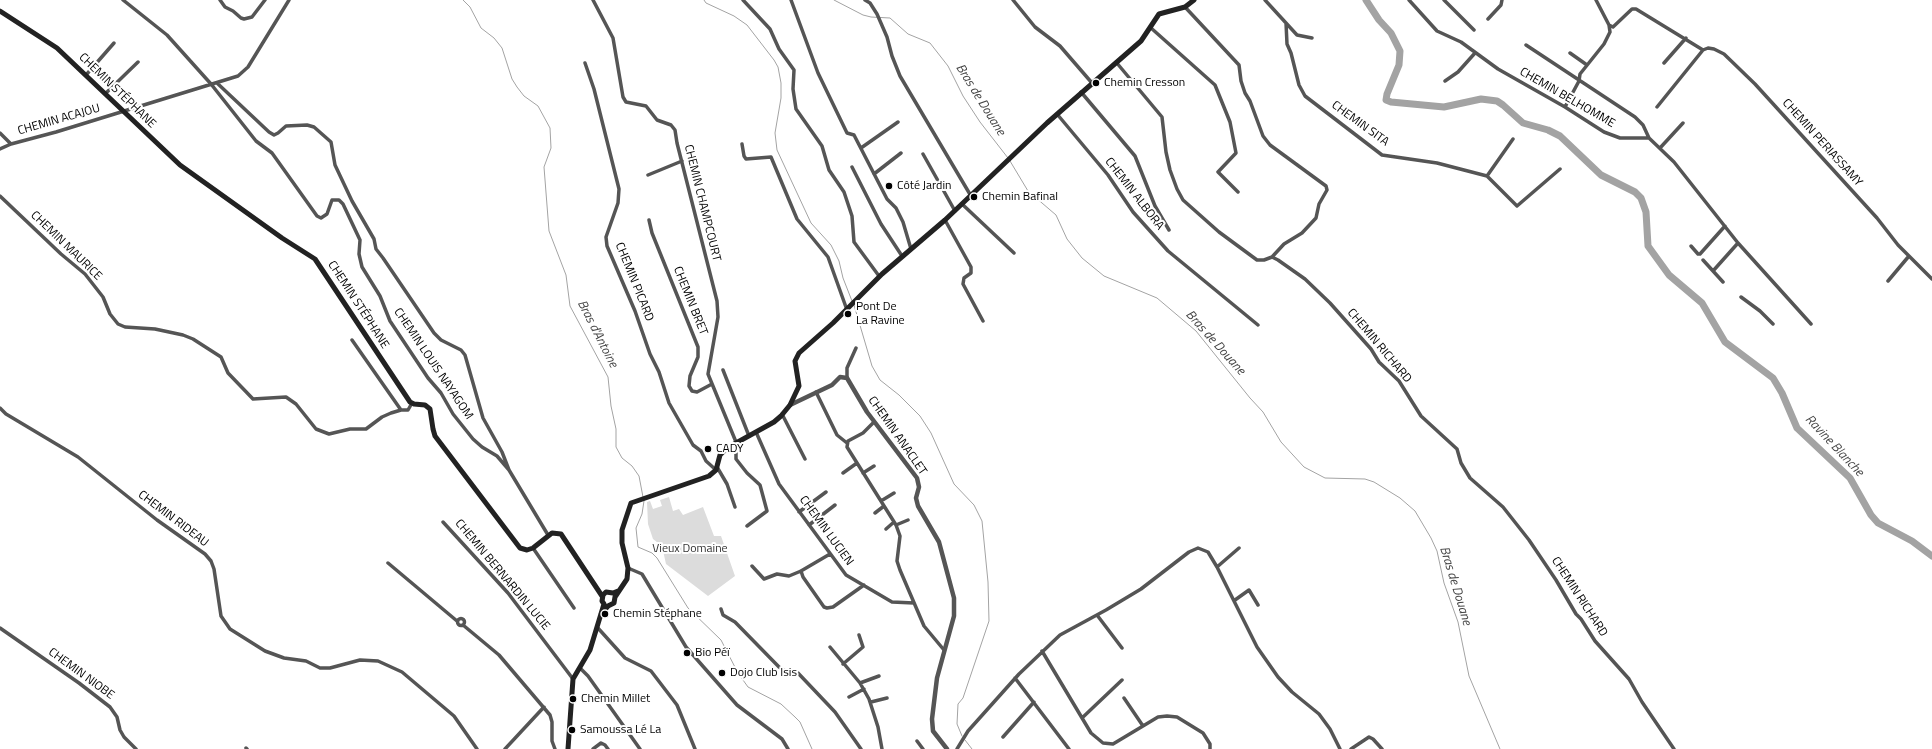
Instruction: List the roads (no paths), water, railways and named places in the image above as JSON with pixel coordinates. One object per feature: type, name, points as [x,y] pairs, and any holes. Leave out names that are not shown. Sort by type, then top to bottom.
[{"type":"main road","points":[[606,605],[614,604],[616,594],[626,582],[628,568],[622,543],[622,530],[631,503],[646,497],[683,487],[709,476],[717,469],[723,452],[737,442],[774,422],[790,405],[800,386],[795,364],[796,357],[848,309],[879,276],[945,220],[1081,92],[1141,41],[1159,14],[1185,7],[1194,0]]},
{"type":"main road","name":"CHEMIN STÉPHANE","points":[[0,11],[47,41],[106,93],[180,165],[199,180],[282,238],[315,259],[412,404]]},
{"type":"main road","points":[[412,404],[425,405],[430,409],[432,429],[435,436],[520,548],[527,550],[533,548],[548,534],[558,533],[566,539],[602,593],[606,605],[601,614],[590,650],[573,679],[568,749]]},
{"type":"main road","points":[[602,593],[610,592],[616,594]]},
{"type":"street","points":[[123,0],[167,35],[211,84],[256,141],[272,153],[317,216],[321,218],[327,214],[332,200],[339,200],[344,206],[352,201]]},
{"type":"street","points":[[220,0],[225,7],[233,11],[240,18],[244,19],[252,17],[266,0]]},
{"type":"street","name":"CHEMIN ACAJOU","points":[[0,149],[11,144],[217,83],[243,72],[289,0]]},
{"type":"street","name":"CHEMIN CHAMPCOURT","points":[[593,0],[613,38],[623,97],[626,102],[646,106],[658,120],[668,123],[673,127],[717,301],[718,317],[713,349],[707,370],[737,442]]},
{"type":"street","points":[[744,0],[770,29],[779,49],[794,70],[793,89],[796,109],[822,146],[829,170],[844,192],[852,216],[854,242],[879,276]]},
{"type":"street","points":[[791,0],[818,73],[841,121],[847,133],[854,135],[887,199],[896,208],[903,222],[911,249]]},
{"type":"street","points":[[865,0],[870,3],[877,14],[887,37],[892,56],[900,76],[971,196]]},
{"type":"street","points":[[1013,0],[1035,27],[1060,46],[1092,83]]},
{"type":"street","points":[[1265,0],[1297,34],[1312,38]]},
{"type":"street","name":"CHEMIN BELHOMME","points":[[1409,0],[1433,28],[1461,42],[1498,69],[1565,107],[1583,120],[1612,136],[1620,138],[1649,138]]},
{"type":"street","points":[[1444,0],[1474,30]]},
{"type":"street","points":[[1488,19],[1501,5],[1502,0]]},
{"type":"street","points":[[1565,107],[1580,74],[1607,39],[1610,32],[1609,25],[1596,0]]},
{"type":"street","points":[[1116,62],[1162,117],[1166,152],[1170,170],[1183,200],[1219,232],[1258,260],[1264,260],[1272,257],[1284,244],[1302,233],[1316,218],[1319,204],[1327,190],[1326,186],[1270,145],[1263,136],[1243,87],[1239,65],[1185,7]]},
{"type":"street","name":"CHEMIN PERIASSAMY","points":[[1609,25],[1614,27],[1632,9],[1636,9],[1686,38],[1703,50],[1708,48],[1714,49],[1724,54],[1755,84],[1909,256],[1932,279]]},
{"type":"street","name":"CHEMIN SITA","points":[[1286,24],[1287,44],[1291,53],[1299,85],[1304,96],[1377,152],[1382,155],[1438,163],[1487,176]]},
{"type":"street","points":[[1151,28],[1215,85],[1230,122],[1236,152],[1218,172],[1238,192]]},
{"type":"street","points":[[1664,63],[1686,38]]},
{"type":"street","points":[[86,75],[114,43]]},
{"type":"street","points":[[1526,45],[1578,81],[1635,117],[1643,125],[1649,138],[1687,178],[1738,243],[1811,324]]},
{"type":"street","points":[[1657,107],[1703,50]]},
{"type":"street","points":[[1445,81],[1458,72],[1475,53]]},
{"type":"street","points":[[1570,53],[1587,65]]},
{"type":"street","points":[[106,93],[138,62]]},
{"type":"street","name":"CHEMIN PICARD","points":[[585,63],[594,89],[619,189],[618,203],[606,237],[607,246],[636,311],[650,354],[659,372],[670,403],[693,445],[701,451],[706,461],[717,469],[727,484],[735,507]]},
{"type":"street","points":[[217,83],[274,135],[286,126],[307,126],[314,127],[325,135],[331,142],[336,165],[352,201],[374,240],[376,249],[434,333],[441,340],[461,350],[465,355],[483,418],[502,452],[509,470],[548,534]]},
{"type":"street","points":[[1081,92],[1136,156],[1157,210],[1169,230]]},
{"type":"street","name":"CHEMIN ALBORA","points":[[1057,114],[1108,175],[1133,212],[1168,251],[1258,325]]},
{"type":"street","points":[[860,148],[898,122]]},
{"type":"street","points":[[1660,148],[1684,123]]},
{"type":"street","points":[[0,133],[11,144]]},
{"type":"street","points":[[1513,140],[1487,176],[1517,206],[1560,168]]},
{"type":"street","points":[[742,144],[746,159],[771,158],[797,218],[828,257],[848,309]]},
{"type":"street","points":[[874,174],[901,153]]},
{"type":"street","points":[[923,154],[955,211]]},
{"type":"street","points":[[648,175],[682,161]]},
{"type":"street","points":[[852,167],[881,224],[902,256]]},
{"type":"street","name":"CHEMIN MAURICE","points":[[0,196],[61,254],[85,274],[103,297],[110,314],[118,324],[129,328],[155,329],[194,339],[221,357],[230,376],[253,399],[281,396],[291,400],[312,426],[325,434],[350,429],[366,429],[382,418],[401,410],[408,410],[412,404]]},
{"type":"street","points":[[962,204],[1014,253]]},
{"type":"street","name":"CHEMIN LOUIS NAYAGOM","points":[[344,206],[360,240],[359,254],[362,266],[380,296],[390,321],[428,378],[441,393],[453,414],[473,439],[482,447],[497,456],[509,470]]},
{"type":"street","name":"CHEMIN BRET","points":[[648,220],[698,347],[698,357],[690,376],[689,386],[692,391],[697,392],[712,384]]},
{"type":"street","points":[[945,220],[971,267],[971,273],[964,278],[963,284],[983,321]]},
{"type":"street","points":[[1691,246],[1698,254],[1700,254],[1725,226]]},
{"type":"street","points":[[1713,270],[1738,243]]},
{"type":"street","points":[[1888,281],[1909,256]]},
{"type":"street","name":"CHEMIN RICHARD","points":[[1272,257],[1305,279],[1330,303],[1371,349],[1379,362],[1399,382],[1421,416],[1457,449],[1461,463],[1470,478],[1503,507],[1529,540],[1556,580],[1576,614],[1582,619],[1595,641],[1629,678],[1642,702],[1674,749]]},
{"type":"street","points":[[1703,260],[1723,282]]},
{"type":"street","points":[[1741,297],[1760,311],[1773,324]]},
{"type":"street","points":[[352,340],[401,410]]},
{"type":"street","points":[[790,405],[832,385],[840,377],[847,378],[847,368],[856,348]]},
{"type":"street","points":[[723,370],[748,436]]},
{"type":"street","name":"CHEMIN ANACLET","points":[[847,378],[874,422],[917,478],[919,487],[916,498],[918,506],[936,536],[942,552],[954,607],[952,625],[937,678],[932,727],[935,735],[946,749]]},
{"type":"street","points":[[816,392],[837,435],[847,443],[848,450],[895,524],[900,536],[897,556],[898,566],[924,626],[944,650]]},
{"type":"street","name":"CHEMIN RIDEAU","points":[[0,408],[12,418],[78,457],[157,520],[205,554],[211,561],[214,569],[221,616],[230,629],[265,651],[284,658],[306,662],[320,668],[330,668],[360,660],[378,661],[402,672],[454,716],[477,749]]},
{"type":"street","points":[[782,414],[805,458]]},
{"type":"street","points":[[847,443],[863,433],[874,422]]},
{"type":"street","name":"CHEMIN LUCIEN","points":[[756,432],[779,484],[846,575],[857,583],[864,585],[892,602],[914,603]]},
{"type":"street","points":[[737,442],[736,459],[747,473],[760,485],[767,512],[747,526]]},
{"type":"street","points":[[843,473],[857,463]]},
{"type":"street","points":[[863,473],[874,466]]},
{"type":"street","points":[[799,512],[826,492]]},
{"type":"street","points":[[881,502],[894,493]]},
{"type":"street","points":[[809,525],[835,505]]},
{"type":"street","points":[[874,513],[884,506]]},
{"type":"street","points":[[886,528],[908,520]]},
{"type":"street","name":"CHEMIN BERNARDIN LUCIE","points":[[444,522],[512,598],[573,679]]},
{"type":"street","points":[[533,548],[574,608]]},
{"type":"street","points":[[957,749],[964,737],[1042,651],[1064,633],[1140,589],[1189,552],[1198,548],[1208,552],[1217,566],[1261,653],[1278,678],[1292,692],[1319,714],[1330,729],[1340,749]]},
{"type":"street","points":[[1217,566],[1239,548]]},
{"type":"street","points":[[752,566],[764,579],[777,574],[789,576],[801,571],[830,554]]},
{"type":"street","points":[[388,563],[457,621],[460,619],[463,620],[463,625],[499,654],[544,707],[552,720],[552,741],[555,749]]},
{"type":"street","points":[[628,568],[642,574],[686,647],[737,705],[782,739],[788,749]]},
{"type":"street","points":[[801,571],[824,607],[827,608],[833,607],[864,585]]},
{"type":"street","points":[[1248,585],[1249,590],[1258,605]]},
{"type":"street","points":[[1235,600],[1249,590]]},
{"type":"street","points":[[720,610],[723,615],[735,622],[779,667],[786,671],[798,673],[835,712],[861,749]]},
{"type":"street","points":[[1097,615],[1122,648]]},
{"type":"street","points":[[597,627],[626,658],[651,670],[677,705],[696,749]]},
{"type":"street","name":"CHEMIN NIOBE","points":[[0,628],[79,682],[110,707],[118,717],[120,730],[124,737],[136,749]]},
{"type":"street","points":[[843,664],[863,647],[859,635]]},
{"type":"street","points":[[830,647],[860,683],[871,702],[882,749]]},
{"type":"street","points":[[1042,651],[1091,733],[1099,741],[1108,744],[1119,742],[1158,717],[1177,717],[1203,733],[1210,744],[1210,749]]},
{"type":"street","points":[[580,668],[588,676],[640,749]]},
{"type":"street","points":[[860,683],[880,676]]},
{"type":"street","points":[[1016,678],[1069,749]]},
{"type":"street","points":[[1082,718],[1122,680]]},
{"type":"street","points":[[849,697],[864,689]]},
{"type":"street","points":[[871,702],[887,698]]},
{"type":"street","points":[[1124,698],[1143,726]]},
{"type":"street","points":[[1003,737],[1034,702]]},
{"type":"street","points":[[505,749],[544,707]]},
{"type":"street","points":[[1351,749],[1370,736],[1374,738],[1382,749]]},
{"type":"street","points":[[917,741],[923,749]]},
{"type":"street","points":[[593,749],[601,743],[608,749]]},
{"type":"waterway","name":"Bras d'Antoine","points":[[463,0],[470,7],[481,28],[494,38],[502,48],[512,79],[524,96],[538,106],[550,128],[551,148],[544,167],[549,231],[566,275],[570,306],[608,377],[611,406],[616,429],[616,447],[622,458],[632,466],[639,476],[643,497]]},
{"type":"waterway","points":[[704,0],[706,3],[734,16],[747,25],[778,67],[781,83],[781,98],[775,133],[777,150],[811,223],[831,245],[839,261],[843,278],[852,301]]},
{"type":"waterway","name":"Bras de Douane","points":[[834,0],[863,15],[890,18],[908,34],[930,43],[948,66],[963,96],[980,122],[1008,158]]},
{"type":"waterway","name":"Ravine Blanche","points":[[1366,0],[1379,20],[1391,33],[1400,51],[1399,65],[1386,100],[1391,102],[1444,107],[1481,99],[1497,101],[1523,123],[1548,130],[1560,136],[1601,175],[1635,192],[1641,198],[1646,212],[1648,246],[1669,275],[1702,303],[1725,342],[1773,378],[1782,393],[1797,428],[1850,478],[1871,515],[1878,523],[1912,541],[1932,556]]},
{"type":"waterway","name":"Bras de Douane","points":[[1010,161],[1028,191],[1056,215],[1067,239],[1082,258],[1104,276],[1157,298],[1196,331],[1263,412],[1281,442],[1304,467],[1325,478],[1365,479],[1374,482],[1400,498],[1415,511],[1437,551],[1444,583],[1458,622],[1469,676],[1500,749]]},
{"type":"waterway","points":[[854,305],[872,366],[880,380],[899,395],[920,416],[931,433],[954,484],[974,505],[982,521],[988,582],[989,621],[963,698],[958,704],[957,724],[962,736]]},
{"type":"waterway","name":"Bras d'Antoine","points":[[644,501],[642,514],[636,528],[638,547],[652,553],[657,558],[688,608],[721,640],[738,673],[748,687],[781,704],[800,722],[812,749]]},
{"type":"waterway","points":[[965,740],[972,749]]},
{"type":"place","name":"Chemin Cresson","points":[[1096,83]]},
{"type":"place","name":"Côté Jardin","points":[[889,186]]},
{"type":"place","name":"Chemin Bafinal","points":[[974,197]]},
{"type":"place","name":"Pont De La Ravine","points":[[848,314]]},
{"type":"place","name":"CADY","points":[[708,449]]},
{"type":"place","name":"Chemin Stéphane","points":[[605,614]]},
{"type":"place","name":"Bio Péï","points":[[687,653]]},
{"type":"place","name":"Dojo Club Isis","points":[[722,673]]},
{"type":"place","name":"Chemin Millet","points":[[573,699]]},
{"type":"place","name":"Samoussa Lé La","points":[[572,730]]},
{"type":"park label","name":"Vieux Domaine","points":[[690,549]]}]
